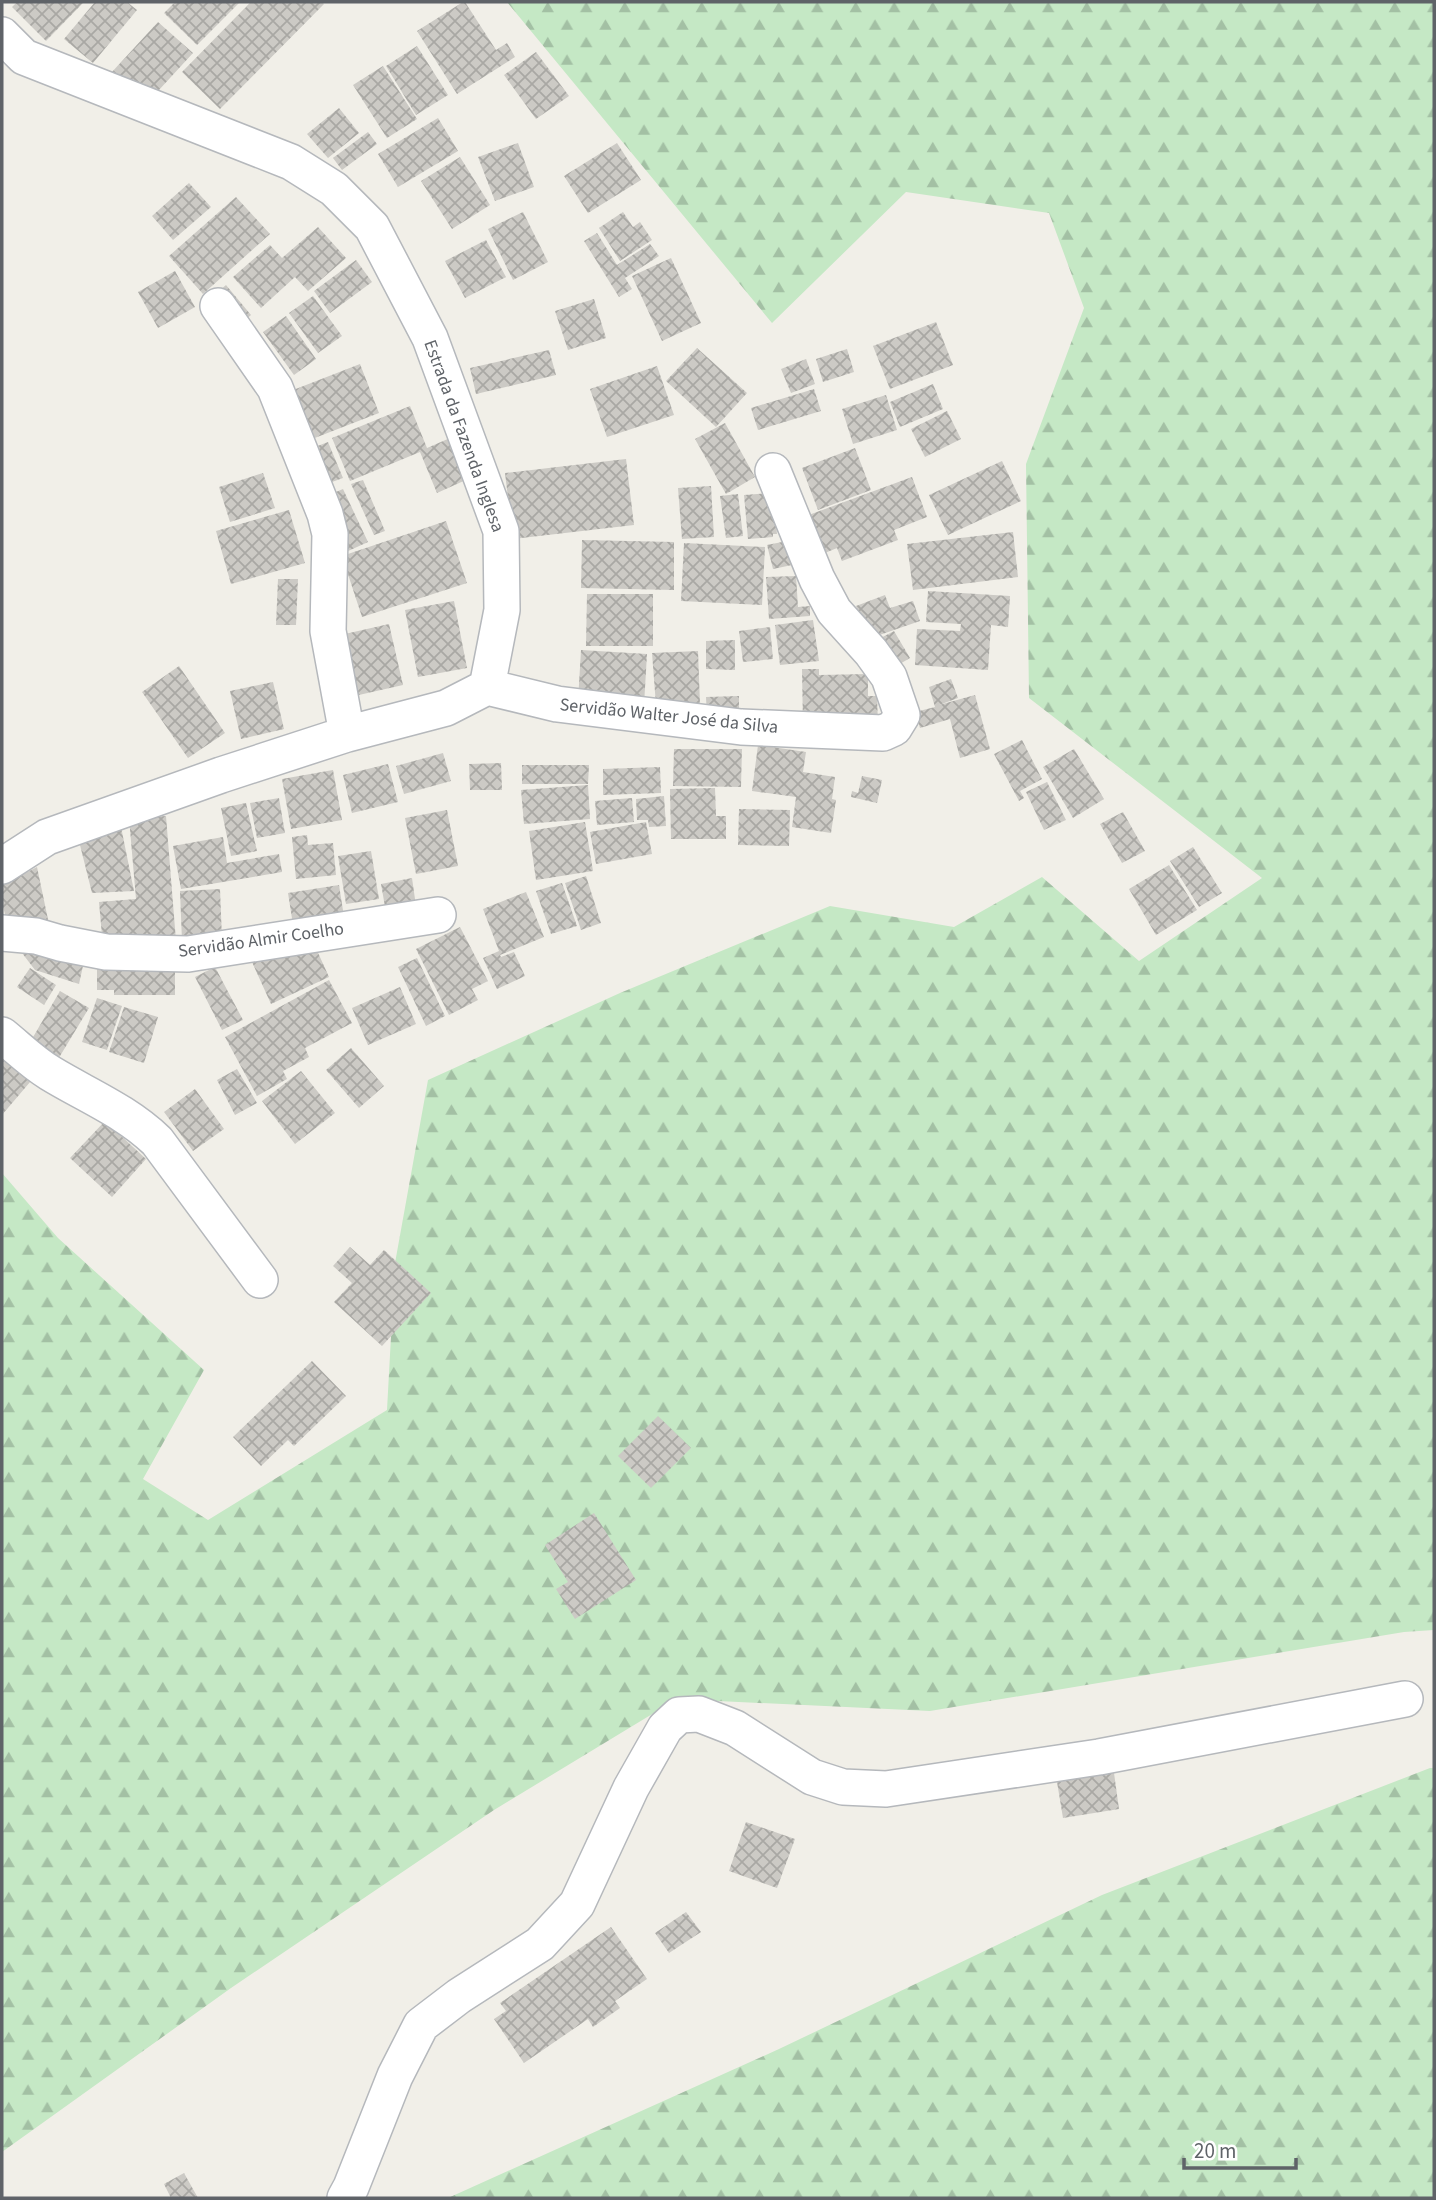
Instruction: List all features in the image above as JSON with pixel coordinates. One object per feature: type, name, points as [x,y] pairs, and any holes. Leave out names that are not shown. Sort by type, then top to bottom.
[{"type":"street","name":"Estrada da Fazenda Inglesa","points":[[2,35],[24,57],[291,162],[334,188],[372,227],[430,338],[501,531],[502,610],[487,687]]},
{"type":"street","points":[[218,306],[275,388],[325,514],[330,534],[328,631],[347,734]]},
{"type":"street","name":"Servidão Walter José da Silva","points":[[487,687],[557,704],[741,727],[883,733],[894,728],[902,715],[888,677],[871,652],[834,611],[817,579],[772,471]]},
{"type":"street","points":[[2,866],[47,837],[221,775],[347,734],[446,708],[487,687]]},
{"type":"street","name":"Servidão Almir Coelho","points":[[2,933],[36,936],[106,951],[188,954],[438,915]]},
{"type":"street","points":[[2,1035],[46,1071],[146,1130],[157,1141],[260,1280]]},
{"type":"street","points":[[345,2198],[395,2076],[421,2025],[459,1996],[540,1944],[577,1904],[631,1788],[666,1728],[679,1715],[699,1714],[735,1728],[811,1777],[844,1787],[886,1789],[1099,1757],[1405,1699]]},
{"type":"green space","points":[[507,2],[1434,2],[1434,1630],[1404,1632],[930,1711],[677,1699],[494,1810],[231,1988],[2,2152],[2,1173],[58,1238],[204,1370],[143,1479],[208,1520],[387,1410],[395,1263],[428,1080],[620,993],[830,906],[954,927],[1042,877],[1139,961],[1262,878],[1029,698],[1026,464],[1084,308],[1049,213],[906,192],[772,323]]},
{"type":"green space","points":[[1434,1768],[1434,2198],[448,2198],[779,2049],[1102,1895]]},
{"type":"building","points":[[17,2],[84,2],[46,41],[12,7]]},
{"type":"building","points":[[95,2],[127,2],[137,10],[93,63],[64,39]]},
{"type":"building","points":[[175,2],[240,2],[197,45],[164,13]]},
{"type":"building","points":[[251,2],[324,4],[220,109],[182,72]]},
{"type":"building","points":[[463,2],[496,50],[507,43],[515,57],[457,94],[417,31]]},
{"type":"building","points":[[158,22],[193,53],[147,103],[112,72]]},
{"type":"building","points":[[417,46],[448,95],[416,115],[386,66]]},
{"type":"building","points":[[536,52],[569,96],[536,119],[504,75]]},
{"type":"building","points":[[383,66],[417,119],[387,138],[353,85]]},
{"type":"building","points":[[339,108],[359,133],[328,158],[307,134]]},
{"type":"building","points":[[438,118],[458,151],[398,187],[378,154]]},
{"type":"building","points":[[368,132],[377,144],[342,170],[333,158]]},
{"type":"building","points":[[518,143],[534,187],[495,201],[478,157]]},
{"type":"building","points":[[617,143],[641,180],[588,213],[564,176]]},
{"type":"building","points":[[460,157],[490,205],[452,229],[421,181]]},
{"type":"building","points":[[189,183],[211,207],[173,240],[152,216]]},
{"type":"building","points":[[236,197],[270,234],[203,294],[169,256]]},
{"type":"building","points":[[523,212],[548,262],[513,280],[488,229]]},
{"type":"building","points":[[623,212],[633,227],[640,222],[652,240],[620,261],[599,228]]},
{"type":"building","points":[[318,227],[346,258],[308,291],[295,277],[261,308],[233,277],[270,245],[282,258]]},
{"type":"building","points":[[597,233],[617,265],[650,244],[659,256],[625,278],[632,289],[619,297],[584,241]]},
{"type":"building","points":[[486,240],[506,277],[465,298],[445,261]]},
{"type":"building","points":[[671,258],[701,323],[662,341],[632,276]]},
{"type":"building","points":[[356,260],[372,282],[330,313],[314,291]]},
{"type":"building","points":[[175,271],[195,307],[158,328],[138,292]]},
{"type":"building","points":[[226,285],[251,315],[244,321],[219,291]]},
{"type":"building","points":[[313,296],[342,336],[318,353],[289,313]]},
{"type":"building","points":[[594,299],[606,338],[568,350],[555,311]]},
{"type":"building","points":[[286,316],[316,359],[294,375],[263,332]]},
{"type":"building","points":[[936,322],[953,365],[890,389],[873,346]]},
{"type":"building","points":[[697,348],[747,393],[716,427],[666,381]]},
{"type":"building","points":[[847,349],[854,372],[823,382],[816,359]]},
{"type":"building","points":[[549,350],[556,375],[476,394],[470,368]]},
{"type":"building","points":[[806,359],[815,384],[791,393],[781,369]]},
{"type":"building","points":[[360,364],[379,413],[307,441],[288,392]]},
{"type":"building","points":[[657,366],[674,415],[607,437],[590,389]]},
{"type":"building","points":[[933,384],[943,409],[900,427],[890,402]]},
{"type":"building","points":[[814,389],[821,411],[758,430],[751,408]]},
{"type":"building","points":[[886,395],[897,430],[853,444],[842,409]]},
{"type":"building","points":[[410,406],[427,448],[450,438],[468,479],[437,493],[420,452],[350,481],[332,438]]},
{"type":"building","points":[[947,411],[961,439],[925,457],[911,429]]},
{"type":"building","points":[[725,423],[755,477],[726,494],[695,439]]},
{"type":"building","points":[[328,442],[343,478],[321,486],[307,450]]},
{"type":"building","points":[[855,448],[871,490],[818,510],[802,468]]},
{"type":"building","points":[[626,459],[634,525],[513,539],[505,473]]},
{"type":"building","points":[[1002,461],[1021,501],[948,535],[929,495]]},
{"type":"building","points":[[263,473],[275,508],[230,522],[219,487]]},
{"type":"building","points":[[912,477],[927,517],[894,530],[898,540],[842,561],[837,548],[820,555],[806,516]]},
{"type":"building","points":[[363,480],[385,531],[374,535],[351,484]]},
{"type":"building","points":[[711,486],[714,537],[682,539],[678,488]]},
{"type":"building","points":[[343,489],[368,542],[346,552],[331,494]]},
{"type":"building","points":[[773,493],[777,534],[773,534],[773,537],[748,539],[744,495]]},
{"type":"building","points":[[738,494],[743,536],[726,538],[720,496]]},
{"type":"building","points":[[289,510],[305,563],[231,584],[216,531]]},
{"type":"building","points":[[446,521],[467,583],[362,617],[342,556]]},
{"type":"building","points":[[1013,532],[1018,577],[913,590],[907,544]]},
{"type":"building","points":[[582,540],[674,542],[674,590],[581,588]]},
{"type":"building","points":[[787,541],[792,565],[773,569],[767,545]]},
{"type":"building","points":[[684,543],[765,547],[762,605],[681,601]]},
{"type":"building","points":[[796,576],[798,607],[810,606],[810,616],[769,619],[766,577]]},
{"type":"building","points":[[278,579],[298,579],[296,625],[276,625]]},
{"type":"building","points":[[928,591],[1010,596],[1008,627],[991,625],[988,670],[915,665],[917,629],[960,631],[961,624],[926,622]]},
{"type":"building","points":[[587,594],[653,594],[653,646],[586,646]]},
{"type":"building","points":[[885,595],[890,608],[913,601],[920,621],[868,639],[856,606]]},
{"type":"building","points":[[454,601],[467,668],[418,677],[405,610]]},
{"type":"building","points":[[813,620],[819,661],[780,665],[775,625]]},
{"type":"building","points":[[389,624],[403,685],[350,697],[336,636]]},
{"type":"building","points":[[770,627],[773,659],[743,662],[739,631]]},
{"type":"building","points":[[894,631],[910,658],[891,669],[875,641]]},
{"type":"building","points":[[735,640],[735,670],[706,669],[706,641]]},
{"type":"building","points":[[581,650],[647,654],[644,705],[578,701]]},
{"type":"building","points":[[698,651],[700,704],[656,705],[652,653]]},
{"type":"building","points":[[179,666],[225,733],[188,758],[142,692]]},
{"type":"building","points":[[802,669],[819,669],[819,675],[868,674],[868,696],[877,696],[878,725],[803,727]]},
{"type":"building","points":[[951,679],[958,698],[939,705],[975,695],[990,749],[960,758],[950,719],[920,728],[915,712],[935,707],[929,687]]},
{"type":"building","points":[[273,682],[284,729],[241,739],[230,691]]},
{"type":"building","points":[[739,696],[739,718],[707,718],[706,697]]},
{"type":"building","points":[[1022,740],[1042,779],[1020,791],[1024,798],[1019,801],[994,754]]},
{"type":"building","points":[[758,745],[806,752],[803,772],[835,777],[832,799],[836,800],[831,833],[792,827],[796,797],[752,791]]},
{"type":"building","points":[[674,749],[742,749],[741,787],[673,786]]},
{"type":"building","points":[[1074,749],[1104,799],[1073,818],[1043,767]]},
{"type":"building","points":[[443,753],[451,781],[404,794],[396,766]]},
{"type":"building","points":[[501,763],[502,790],[470,790],[469,764]]},
{"type":"building","points":[[388,764],[398,802],[352,813],[343,775]]},
{"type":"building","points":[[522,765],[589,765],[588,784],[522,784]]},
{"type":"building","points":[[660,767],[661,793],[603,795],[603,769]]},
{"type":"building","points":[[333,770],[342,820],[291,829],[282,779]]},
{"type":"building","points":[[862,776],[882,780],[877,803],[851,797],[852,791],[858,793]]},
{"type":"building","points":[[1047,782],[1066,820],[1044,830],[1026,792]]},
{"type":"building","points":[[588,785],[590,819],[524,824],[521,790]]},
{"type":"building","points":[[715,788],[716,816],[726,816],[726,839],[671,839],[670,789]]},
{"type":"building","points":[[664,796],[666,826],[649,827],[648,820],[637,820],[636,799]]},
{"type":"building","points":[[279,798],[285,833],[257,838],[250,803]]},
{"type":"building","points":[[632,798],[634,822],[597,825],[595,801]]},
{"type":"building","points":[[246,803],[257,851],[231,856],[221,808]]},
{"type":"building","points":[[739,809],[790,810],[789,846],[738,845]]},
{"type":"building","points":[[447,810],[458,866],[416,874],[405,818]]},
{"type":"building","points":[[1123,812],[1145,851],[1122,863],[1100,824]]},
{"type":"building","points":[[166,816],[176,941],[103,947],[99,902],[136,899],[129,818]]},
{"type":"building","points":[[120,822],[134,891],[92,893],[79,841]]},
{"type":"building","points":[[585,822],[593,871],[536,880],[529,831]]},
{"type":"building","points":[[646,822],[652,854],[596,864],[590,832]]},
{"type":"building","points":[[307,835],[308,845],[333,843],[336,875],[296,879],[292,837]]},
{"type":"building","points":[[223,837],[227,863],[279,854],[282,872],[181,889],[173,846]]},
{"type":"building","points":[[1193,847],[1222,893],[1199,907],[1170,861]]},
{"type":"building","points":[[371,851],[379,899],[346,904],[338,856]]},
{"type":"building","points":[[1169,865],[1197,910],[1156,935],[1129,889]]},
{"type":"building","points":[[37,867],[50,929],[8,925],[2,903],[2,885]]},
{"type":"building","points":[[586,876],[601,923],[581,930],[565,883]]},
{"type":"building","points":[[412,878],[417,913],[387,918],[381,884]]},
{"type":"building","points":[[562,883],[577,926],[551,934],[536,891]]},
{"type":"building","points":[[339,885],[345,923],[294,931],[288,893]]},
{"type":"building","points":[[220,889],[222,939],[182,941],[180,891]]},
{"type":"building","points":[[526,892],[544,937],[500,955],[501,957],[514,952],[525,976],[497,989],[483,958],[499,951],[483,909]]},
{"type":"building","points":[[460,927],[488,981],[472,989],[478,1000],[449,1015],[416,949]]},
{"type":"building","points":[[310,935],[329,977],[271,1004],[252,962]]},
{"type":"building","points":[[19,949],[85,957],[79,984],[35,970]]},
{"type":"building","points":[[417,958],[445,1016],[426,1026],[398,967]]},
{"type":"building","points":[[97,964],[175,964],[175,995],[114,995],[114,990],[97,990]]},
{"type":"building","points":[[215,967],[243,1020],[222,1030],[195,977]]},
{"type":"building","points":[[30,968],[56,985],[44,1005],[17,987]]},
{"type":"building","points":[[329,980],[352,1023],[305,1048],[309,1057],[283,1071],[287,1079],[257,1096],[225,1037]]},
{"type":"building","points":[[400,987],[416,1024],[368,1045],[352,1008]]},
{"type":"building","points":[[60,991],[89,1008],[57,1061],[29,1044]]},
{"type":"building","points":[[97,998],[122,1006],[107,1050],[82,1042]]},
{"type":"building","points":[[124,1007],[158,1017],[144,1063],[109,1052]]},
{"type":"building","points":[[351,1048],[384,1086],[359,1108],[326,1070]]},
{"type":"building","points":[[2,1054],[36,1075],[2,1115]]},
{"type":"building","points":[[237,1069],[257,1103],[235,1115],[217,1080]]},
{"type":"building","points":[[301,1071],[335,1113],[295,1144],[262,1101]]},
{"type":"building","points":[[195,1089],[224,1129],[193,1151],[164,1112]]},
{"type":"building","points":[[105,1121],[146,1159],[112,1197],[70,1158]]},
{"type":"building","points":[[350,1247],[370,1265],[384,1250],[431,1293],[382,1346],[334,1302],[352,1283],[333,1266]]},
{"type":"building","points":[[312,1361],[346,1396],[294,1446],[288,1440],[261,1466],[233,1437]]},
{"type":"building","points":[[658,1416],[691,1448],[651,1488],[618,1456]]},
{"type":"building","points":[[594,1513],[636,1580],[575,1619],[556,1589],[568,1582],[545,1545]]},
{"type":"building","points":[[1114,1773],[1119,1809],[1063,1818],[1057,1782]]},
{"type":"building","points":[[746,1822],[795,1839],[777,1888],[729,1871]]},
{"type":"building","points":[[686,1912],[701,1932],[669,1953],[655,1933]]},
{"type":"building","points":[[611,1927],[647,1979],[615,2001],[620,2008],[593,2027],[588,2019],[524,2063],[494,2019],[506,2011],[500,2003]]},
{"type":"building","points":[[184,2173],[198,2198],[171,2198],[164,2184]]}]
